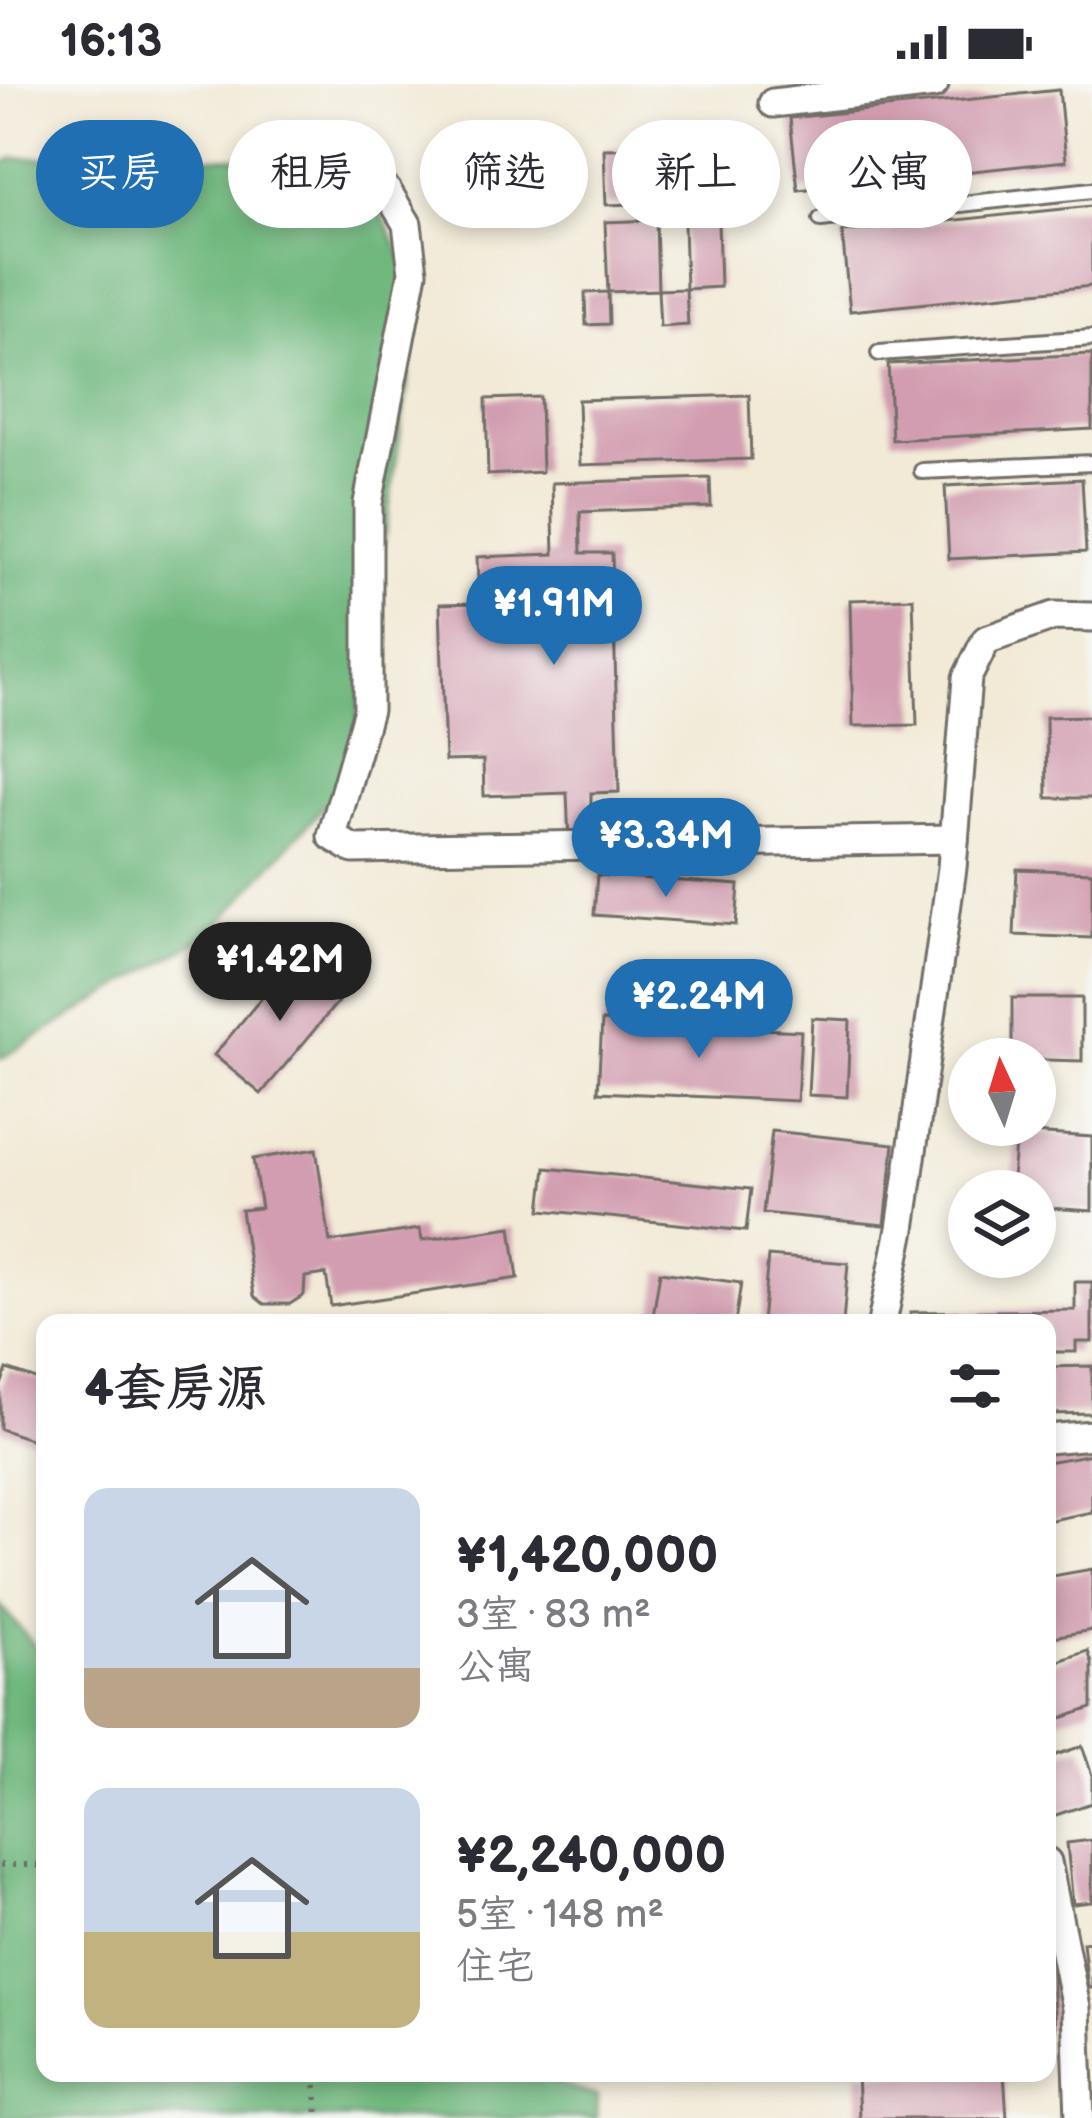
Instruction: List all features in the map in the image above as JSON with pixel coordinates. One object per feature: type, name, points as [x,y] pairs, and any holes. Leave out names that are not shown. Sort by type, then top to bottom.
[{"type":"street","points":[[772,103],[934,84]]},
{"type":"street","points":[[396,206],[407,224],[412,272],[368,503],[368,710],[332,836],[353,849],[954,839]]},
{"type":"street","points":[[883,1314],[902,1229],[954,839],[968,678],[986,640],[1054,616],[1092,617]]},
{"type":"street","points":[[1056,1438],[1092,1435]]},
{"type":"street","points":[[1056,1907],[1076,2008],[1080,2118]]},
{"type":"lane","points":[[972,203],[1092,190]]},
{"type":"lane","points":[[879,353],[1092,338]]},
{"type":"lane","points":[[922,471],[1092,463]]},
{"type":"path","points":[[0,1865],[36,1865]]},
{"type":"path","points":[[316,2082],[318,2118]]},
{"type":"green space","points":[[204,157],[228,157],[228,228],[388,228],[421,295],[348,779],[212,932],[0,1059],[0,166],[13,158],[36,158],[36,228],[204,228]]},
{"type":"green space","points":[[0,1605],[36,1647],[36,2082],[552,2082],[597,2096],[596,2118],[0,2118]]},
{"type":"building","points":[[1059,90],[1066,161],[972,171],[972,120],[804,120],[804,189],[798,190],[790,118]]},
{"type":"building","points":[[604,149],[612,149],[612,205],[606,205]]},
{"type":"building","points":[[1092,206],[1092,286],[850,311],[842,232],[972,228],[972,218]]},
{"type":"building","points":[[605,222],[612,222],[612,228],[656,228],[658,290],[608,292]]},
{"type":"building","points":[[684,228],[718,228],[720,287],[686,289]]},
{"type":"building","points":[[686,289],[688,325],[660,327],[658,290]]},
{"type":"building","points":[[608,292],[609,324],[586,325],[585,293]]},
{"type":"building","points":[[1092,354],[1092,429],[892,440],[888,364]]},
{"type":"building","points":[[749,395],[751,459],[580,465],[578,400]]},
{"type":"building","points":[[540,397],[542,472],[488,475],[486,399]]},
{"type":"building","points":[[710,478],[711,507],[580,512],[581,553],[612,553],[619,792],[591,793],[591,819],[730,815],[730,837],[569,842],[567,793],[484,796],[483,760],[445,761],[440,604],[479,603],[477,557],[554,554],[552,483]]},
{"type":"building","points":[[1082,479],[1086,552],[949,559],[945,486]]},
{"type":"building","points":[[913,598],[917,725],[853,726],[850,600]]},
{"type":"building","points":[[1092,716],[1092,798],[1047,798],[1046,717]]},
{"type":"building","points":[[1017,869],[1092,872],[1092,938],[1014,935]]},
{"type":"building","points":[[597,875],[739,885],[736,925],[594,915]]},
{"type":"building","points":[[299,953],[346,992],[261,1094],[214,1055]]},
{"type":"building","points":[[1012,998],[1082,998],[1082,1061],[1056,1060],[1056,1038],[1012,1038]]},
{"type":"building","points":[[812,1018],[850,1020],[847,1097],[808,1095]]},
{"type":"building","points":[[602,1021],[801,1031],[797,1101],[598,1092]]},
{"type":"building","points":[[772,1131],[894,1144],[885,1225],[763,1213]]},
{"type":"building","points":[[1056,1135],[1092,1137],[1092,1211],[1056,1208],[1056,1170],[1013,1170],[1015,1146],[1056,1146]]},
{"type":"building","points":[[316,1149],[330,1242],[420,1229],[422,1240],[511,1227],[518,1278],[331,1306],[326,1274],[305,1277],[304,1295],[290,1304],[264,1304],[254,1296],[241,1210],[261,1208],[253,1159]]},
{"type":"building","points":[[546,1168],[751,1189],[746,1231],[541,1210]]},
{"type":"building","points":[[768,1256],[848,1263],[844,1314],[763,1314]]},
{"type":"building","points":[[660,1272],[741,1283],[736,1314],[653,1314]]},
{"type":"building","points":[[1075,1282],[1092,1282],[1092,1342],[1076,1342],[1076,1352],[1056,1352],[1056,1314],[910,1312],[1075,1310]]},
{"type":"building","points":[[1092,1366],[1092,1413],[1056,1414],[1056,1367]]},
{"type":"building","points":[[7,1369],[36,1379],[36,1441],[0,1429],[0,1388]]},
{"type":"building","points":[[1092,1454],[1092,1512],[1056,1519],[1056,1460]]},
{"type":"building","points":[[1092,1569],[1092,1630],[1056,1636],[1056,1575]]},
{"type":"building","points":[[1088,1651],[1092,1708],[1056,1720],[1056,1662]]},
{"type":"building","points":[[1082,1746],[1092,1775],[1092,1803],[1056,1815],[1056,1755]]},
{"type":"building","points":[[1092,1840],[1092,1902],[1073,1904],[1067,1843]]},
{"type":"building","points":[[1092,1941],[1092,1988],[1088,1988],[1083,1942]]},
{"type":"building","points":[[857,2082],[1005,2082],[1007,2118],[859,2118]]}]
